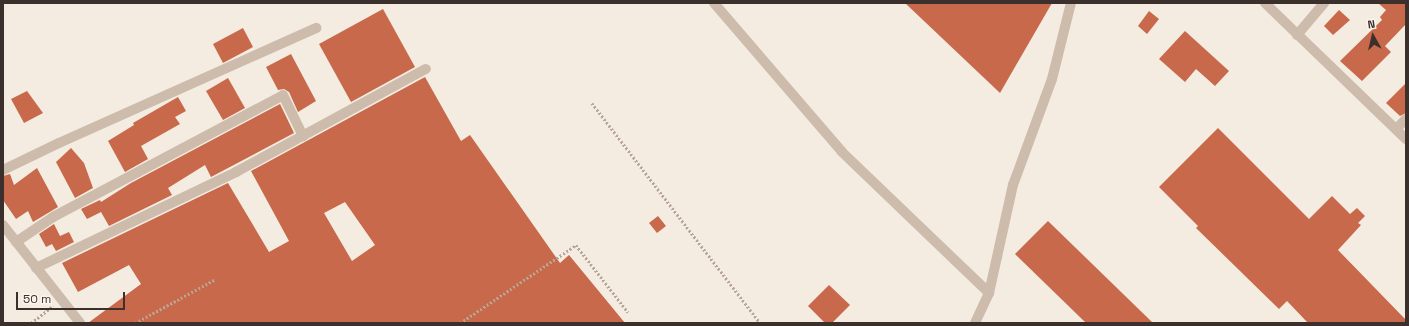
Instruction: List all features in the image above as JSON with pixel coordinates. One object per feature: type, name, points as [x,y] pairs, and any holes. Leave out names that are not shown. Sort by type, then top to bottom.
[{"type":"street","points":[[714,3],[842,152],[989,293]]},
{"type":"street","points":[[975,323],[989,293],[1013,185],[1052,80],[1071,3]]},
{"type":"street","points":[[1265,3],[1406,139]]},
{"type":"street","points":[[1297,35],[1324,3]]},
{"type":"street","points":[[3,170],[59,143],[316,28]]},
{"type":"street","points":[[36,268],[236,172],[426,69]]},
{"type":"street","points":[[16,242],[53,217],[283,95],[303,136]]},
{"type":"street","points":[[1396,129],[1406,119]]},
{"type":"street","points":[[3,225],[80,323]]},
{"type":"path","points":[[592,103],[760,323]]},
{"type":"path","points":[[460,323],[576,245],[628,312]]},
{"type":"path","points":[[135,323],[214,280]]},
{"type":"path","points":[[31,323],[62,299]]},
{"type":"building","points":[[905,3],[1052,3],[1000,93]]},
{"type":"building","points":[[1378,3],[1406,3],[1406,24],[1385,46],[1391,52],[1362,81],[1340,61],[1382,20],[1380,17],[1386,10]]},
{"type":"building","points":[[383,9],[415,67],[351,102],[319,44]]},
{"type":"building","points":[[1339,10],[1350,20],[1333,35],[1324,26]]},
{"type":"building","points":[[1149,11],[1159,19],[1147,34],[1138,26]]},
{"type":"building","points":[[243,28],[253,47],[223,63],[213,44]]},
{"type":"building","points":[[1185,31],[1229,71],[1215,86],[1196,69],[1185,82],[1159,59]]},
{"type":"building","points":[[291,54],[316,101],[298,112],[289,92],[284,89],[278,90],[266,67]]},
{"type":"building","points":[[425,77],[461,141],[470,135],[560,263],[569,255],[625,323],[88,323],[141,284],[129,265],[78,292],[62,263],[228,183],[269,252],[289,241],[251,171]],"holes":[[[345,202],[375,245],[352,261],[324,213]]]},
{"type":"building","points":[[228,78],[245,108],[223,120],[206,91]]},
{"type":"building","points":[[1406,83],[1406,113],[1400,116],[1386,103]]},
{"type":"building","points":[[27,91],[43,113],[24,123],[11,99]]},
{"type":"building","points":[[178,97],[186,111],[175,117],[180,124],[141,146],[148,159],[125,172],[108,141],[134,125],[133,123]]},
{"type":"building","points":[[280,104],[294,133],[211,177],[205,165],[168,188],[172,195],[109,226],[101,212],[87,219],[81,209],[100,200],[101,202],[131,183]]},
{"type":"building","points":[[1218,128],[1309,219],[1332,196],[1350,214],[1357,208],[1365,216],[1358,223],[1361,225],[1338,250],[1406,320],[1406,323],[1308,323],[1287,301],[1279,309],[1196,228],[1198,226],[1159,187]]},
{"type":"building","points":[[71,148],[84,163],[93,188],[75,198],[56,162]]},
{"type":"building","points":[[37,168],[58,207],[33,222],[28,211],[16,219],[3,200],[3,176],[10,174],[14,185]]},
{"type":"building","points":[[658,216],[666,226],[657,233],[649,223]]},
{"type":"building","points":[[1048,221],[1153,323],[1086,323],[1015,254]]},
{"type":"building","points":[[54,224],[60,236],[69,232],[74,242],[56,251],[52,244],[46,247],[39,234]]},
{"type":"building","points":[[829,285],[850,305],[832,323],[825,323],[808,306]]}]
